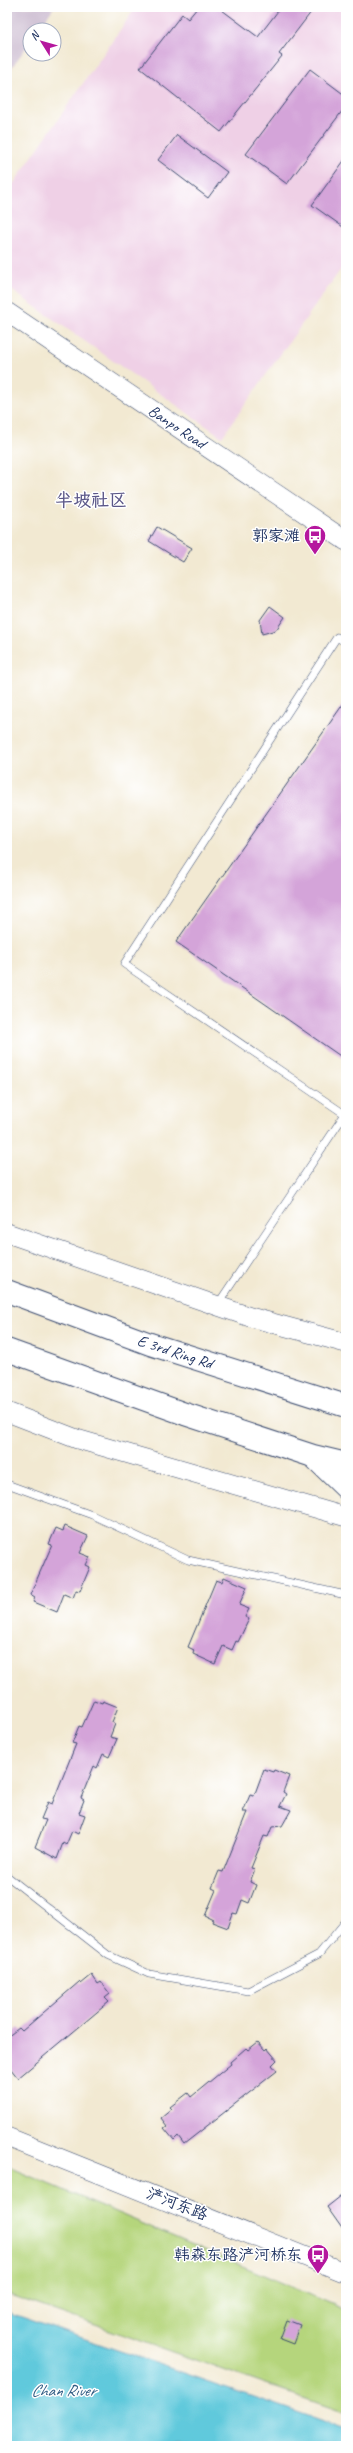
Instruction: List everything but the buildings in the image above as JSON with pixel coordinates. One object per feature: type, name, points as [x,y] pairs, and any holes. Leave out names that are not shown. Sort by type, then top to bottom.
[{"type":"highway","name":"E 3rd Ring Rd","points":[[7,1291],[150,1344],[346,1406]]},
{"type":"highway","points":[[7,1350],[68,1374],[313,1456],[346,1464]]},
{"type":"highway","points":[[320,1399],[346,1392]]},
{"type":"highway","points":[[313,1456],[346,1488]]},
{"type":"street","name":"Banpo Road","points":[[7,312],[346,541]]},
{"type":"street","points":[[7,1234],[54,1251],[218,1304],[250,1317],[346,1343]]},
{"type":"street","points":[[7,1412],[77,1439],[346,1517]]},
{"type":"street","name":"浐河东路","points":[[7,2137],[346,2273]]},
{"type":"lane","points":[[218,1304],[345,1115],[124,964],[337,637],[346,643]]},
{"type":"lane","points":[[7,1484],[92,1515],[188,1560],[346,1595]]},
{"type":"lane","points":[[7,1876],[108,1955],[149,1974],[248,1991],[319,1954],[346,1921]]},
{"type":"shaded area","points":[[7,7],[54,7],[44,22],[22,22],[22,53],[7,74]]},
{"type":"shaded area","points":[[136,7],[346,7],[346,262],[222,437],[7,287],[7,193]]},
{"type":"green space","points":[[7,2166],[346,2310],[346,2413],[7,2294]]},
{"type":"water","name":"Chan River","points":[[7,2312],[346,2429],[346,2446],[7,2446]]},
{"type":"place","name":"郭家滩","points":[[315,556]]},
{"type":"place","name":"韩森东路浐河桥东","points":[[318,2274]]},
{"type":"district","name":"半坡社区","points":[[91,500]]}]
